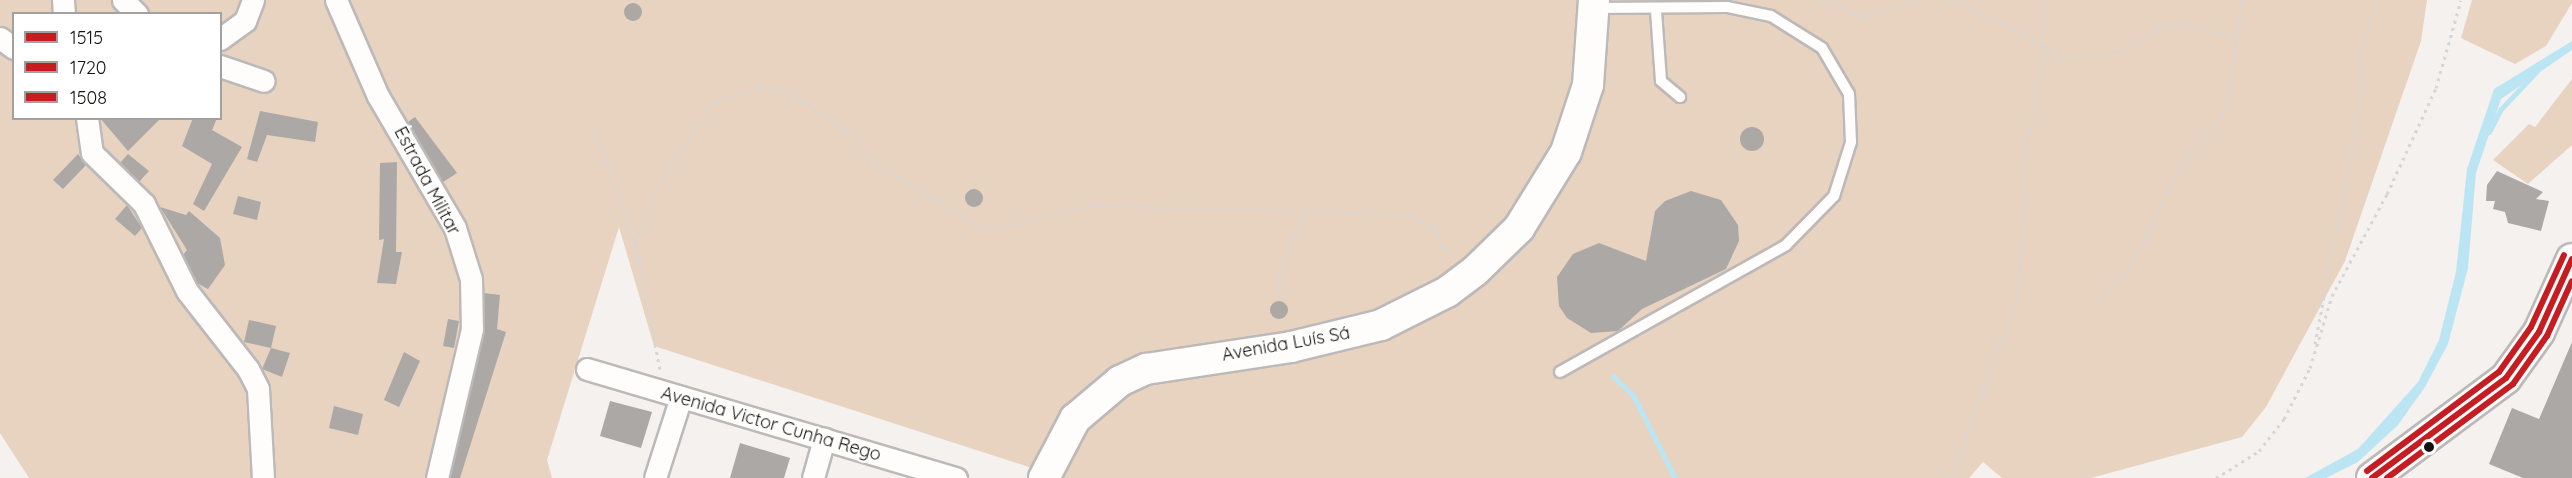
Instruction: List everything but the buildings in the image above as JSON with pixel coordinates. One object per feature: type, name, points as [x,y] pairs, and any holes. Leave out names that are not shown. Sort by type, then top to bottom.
[{"type":"street","points":[[123,0],[135,12]]},
{"type":"street","points":[[222,38],[245,21],[253,0]]},
{"type":"street","name":"Estrada Militar","points":[[336,0],[378,96],[455,228],[471,279],[472,329],[437,478]]},
{"type":"street","name":"Avenida Luís Sá","points":[[1044,478],[1075,419],[1120,381],[1156,367],[1291,347],[1381,325],[1447,292],[1475,271],[1519,228],[1566,152],[1588,85],[1595,4]]},
{"type":"street","points":[[222,67],[264,81]]},
{"type":"street","points":[[87,120],[92,153],[144,204],[187,291],[248,369],[258,389],[263,478]]},
{"type":"street","points":[[2372,478],[2506,378],[2539,332],[2572,259]]},
{"type":"street","name":"Avenida Victor Cunha Rego","points":[[587,369],[824,439],[919,473],[956,478]]},
{"type":"street","points":[[655,478],[681,397]]},
{"type":"street","points":[[813,478],[824,439]]},
{"type":"lane","points":[[1560,372],[1786,245],[1834,196],[1851,142],[1849,94],[1822,48],[1771,16],[1727,8],[1656,11],[1595,4]]},
{"type":"lane","points":[[1656,11],[1661,81],[1680,97]]},
{"type":"path","points":[[1818,0],[1861,16],[1916,0]]},
{"type":"path","points":[[1947,0],[2014,28],[2043,50],[2064,58],[2118,52],[2170,23],[2238,36]]},
{"type":"path","points":[[1950,478],[2018,296],[2026,196],[2021,175],[2043,50],[2043,0]]},
{"type":"path","points":[[2096,300],[2134,261],[2180,167],[2227,108],[2242,0]]},
{"type":"path","points":[[2313,354],[2357,124],[2363,81],[2360,51],[2378,0]]},
{"type":"path","points":[[2216,478],[2259,451],[2284,419],[2313,354],[2332,296],[2387,194],[2436,88],[2461,0]]},
{"type":"path","points":[[635,241],[655,192],[713,102],[761,87],[789,91],[846,131],[877,164],[981,227],[1000,228],[1091,205],[1424,218],[1437,229],[1443,247],[1475,271]]},
{"type":"path","points":[[595,131],[635,241],[661,359],[657,390]]},
{"type":"path","points":[[1279,298],[1280,265],[1306,212]]},
{"type":"shaded area","points":[[0,0],[2427,0],[2421,41],[2345,261],[2266,407],[2242,437],[2091,478],[2002,478],[1983,462],[1969,478],[1045,478],[1029,467],[654,346],[619,227],[547,460],[552,478],[29,478],[0,433]]},
{"type":"shaded area","points":[[2472,0],[2572,0],[2572,3],[2546,46],[2515,64],[2461,38]]},
{"type":"shaded area","points":[[2572,79],[2572,145],[2528,184],[2493,160],[2529,124],[2535,127]]},
{"type":"water","points":[[2572,41],[2572,50],[2501,99],[2476,173],[2468,268],[2448,344],[2425,387],[2398,425],[2358,462],[2326,478],[2305,478],[2358,449],[2418,382],[2439,340],[2456,272],[2467,169],[2494,89]]},
{"type":"waterway","points":[[2489,132],[2500,110],[2537,71]]},
{"type":"waterway","points":[[1613,376],[1633,395],[1675,478]]},
{"type":"transit line","name":"1508","points":[[2367,471],[2499,372],[2531,327],[2564,255]]},
{"type":"transit line","name":"1515","points":[[2372,478],[2506,378],[2539,332],[2572,259]]},
{"type":"transit line","name":"1720","points":[[2387,478],[2513,384],[2547,336],[2572,281]]}]
